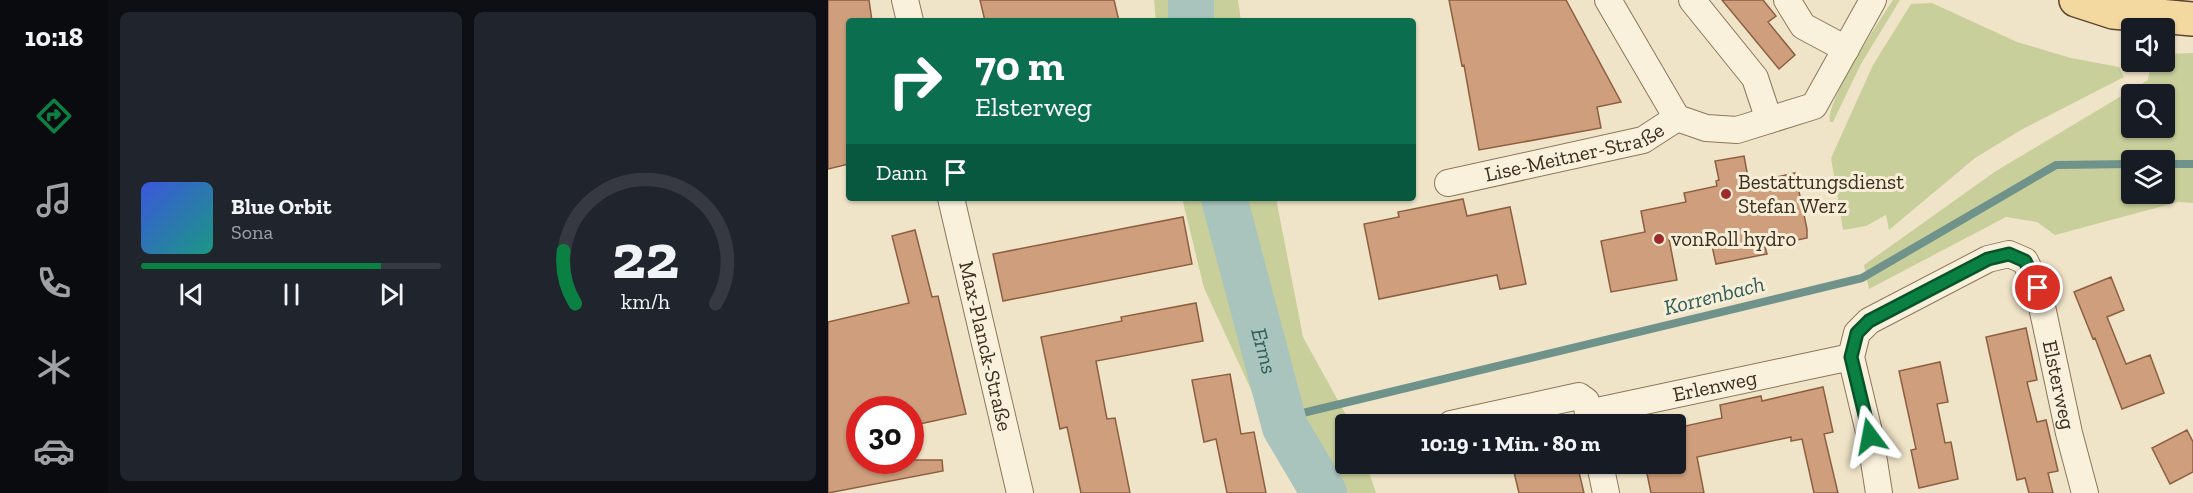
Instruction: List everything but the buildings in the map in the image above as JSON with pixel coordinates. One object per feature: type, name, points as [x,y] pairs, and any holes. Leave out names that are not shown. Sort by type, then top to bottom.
[{"type":"main road","points":[[2076,0],[2113,12],[2193,19]]},
{"type":"street","points":[[905,0],[909,18]]},
{"type":"street","points":[[1608,0],[1677,118],[1706,128],[1737,130],[1814,106],[1873,0]]},
{"type":"street","points":[[1692,0],[1755,78],[1769,120]]},
{"type":"street","points":[[1787,0],[1803,26],[1846,49]]},
{"type":"street","name":"Lise-Meitner-Straße","points":[[1459,181],[1643,140],[1677,118]]},
{"type":"street","name":"Max-Planck-Straße","points":[[952,201],[1020,493]]},
{"type":"street","name":"Elsterweg","points":[[1851,357],[1857,333],[1869,321],[1988,259],[2009,254],[2025,261],[2038,288],[2069,433],[2085,493]]},
{"type":"street","points":[[1851,357],[1870,436],[1879,493]]},
{"type":"street","name":"Erlenweg","points":[[1611,414],[1851,357]]},
{"type":"street","points":[[1497,414],[1579,396],[1586,401],[1589,414]]},
{"type":"street","points":[[1602,474],[1606,493]]},
{"type":"green space","points":[[1154,0],[1238,0],[1241,18],[1156,18]]},
{"type":"green space","points":[[1893,0],[1900,0],[1861,64],[1833,122],[1830,122],[1836,97],[1844,80]]},
{"type":"green space","points":[[1932,3],[2017,42],[2071,58],[2119,67],[2124,77],[2021,130],[1975,158],[1889,230],[1886,215],[1866,226],[1843,230],[1831,158],[1873,65],[1911,4]]},
{"type":"green space","points":[[2193,53],[2193,203],[2175,203],[2175,150],[2121,150],[2121,204],[2171,204],[2055,235],[2037,222],[2006,217],[1869,289],[1864,265],[1996,171],[2121,96],[2121,138],[2175,138],[2175,84],[2141,84],[2148,80],[2149,72],[2175,72],[2175,54]]},
{"type":"green space","points":[[1183,201],[1277,201],[1303,337],[1345,414],[1335,414],[1335,474],[1369,474],[1376,493],[1304,493],[1279,450],[1204,288]]},
{"type":"waterway","name":"Erms","points":[[1191,0],[1191,18]]},
{"type":"waterway","name":"Korrenbach","points":[[1282,418],[1862,278],[2056,165],[2121,164]]},
{"type":"waterway","name":"Korrenbach","points":[[2175,164],[2193,164]]},
{"type":"waterway","name":"Erms","points":[[1225,201],[1285,427],[1324,493]]},
{"type":"place","name":"Bestattungsdienst Stefan Werz","points":[[1726,194]]},
{"type":"place","name":"vonRoll hydro","points":[[1659,239]]},
{"type":"route","points":[[1870,436],[1851,357],[1857,333],[1869,321],[1988,259],[2009,254],[2025,261],[2038,288]]}]
